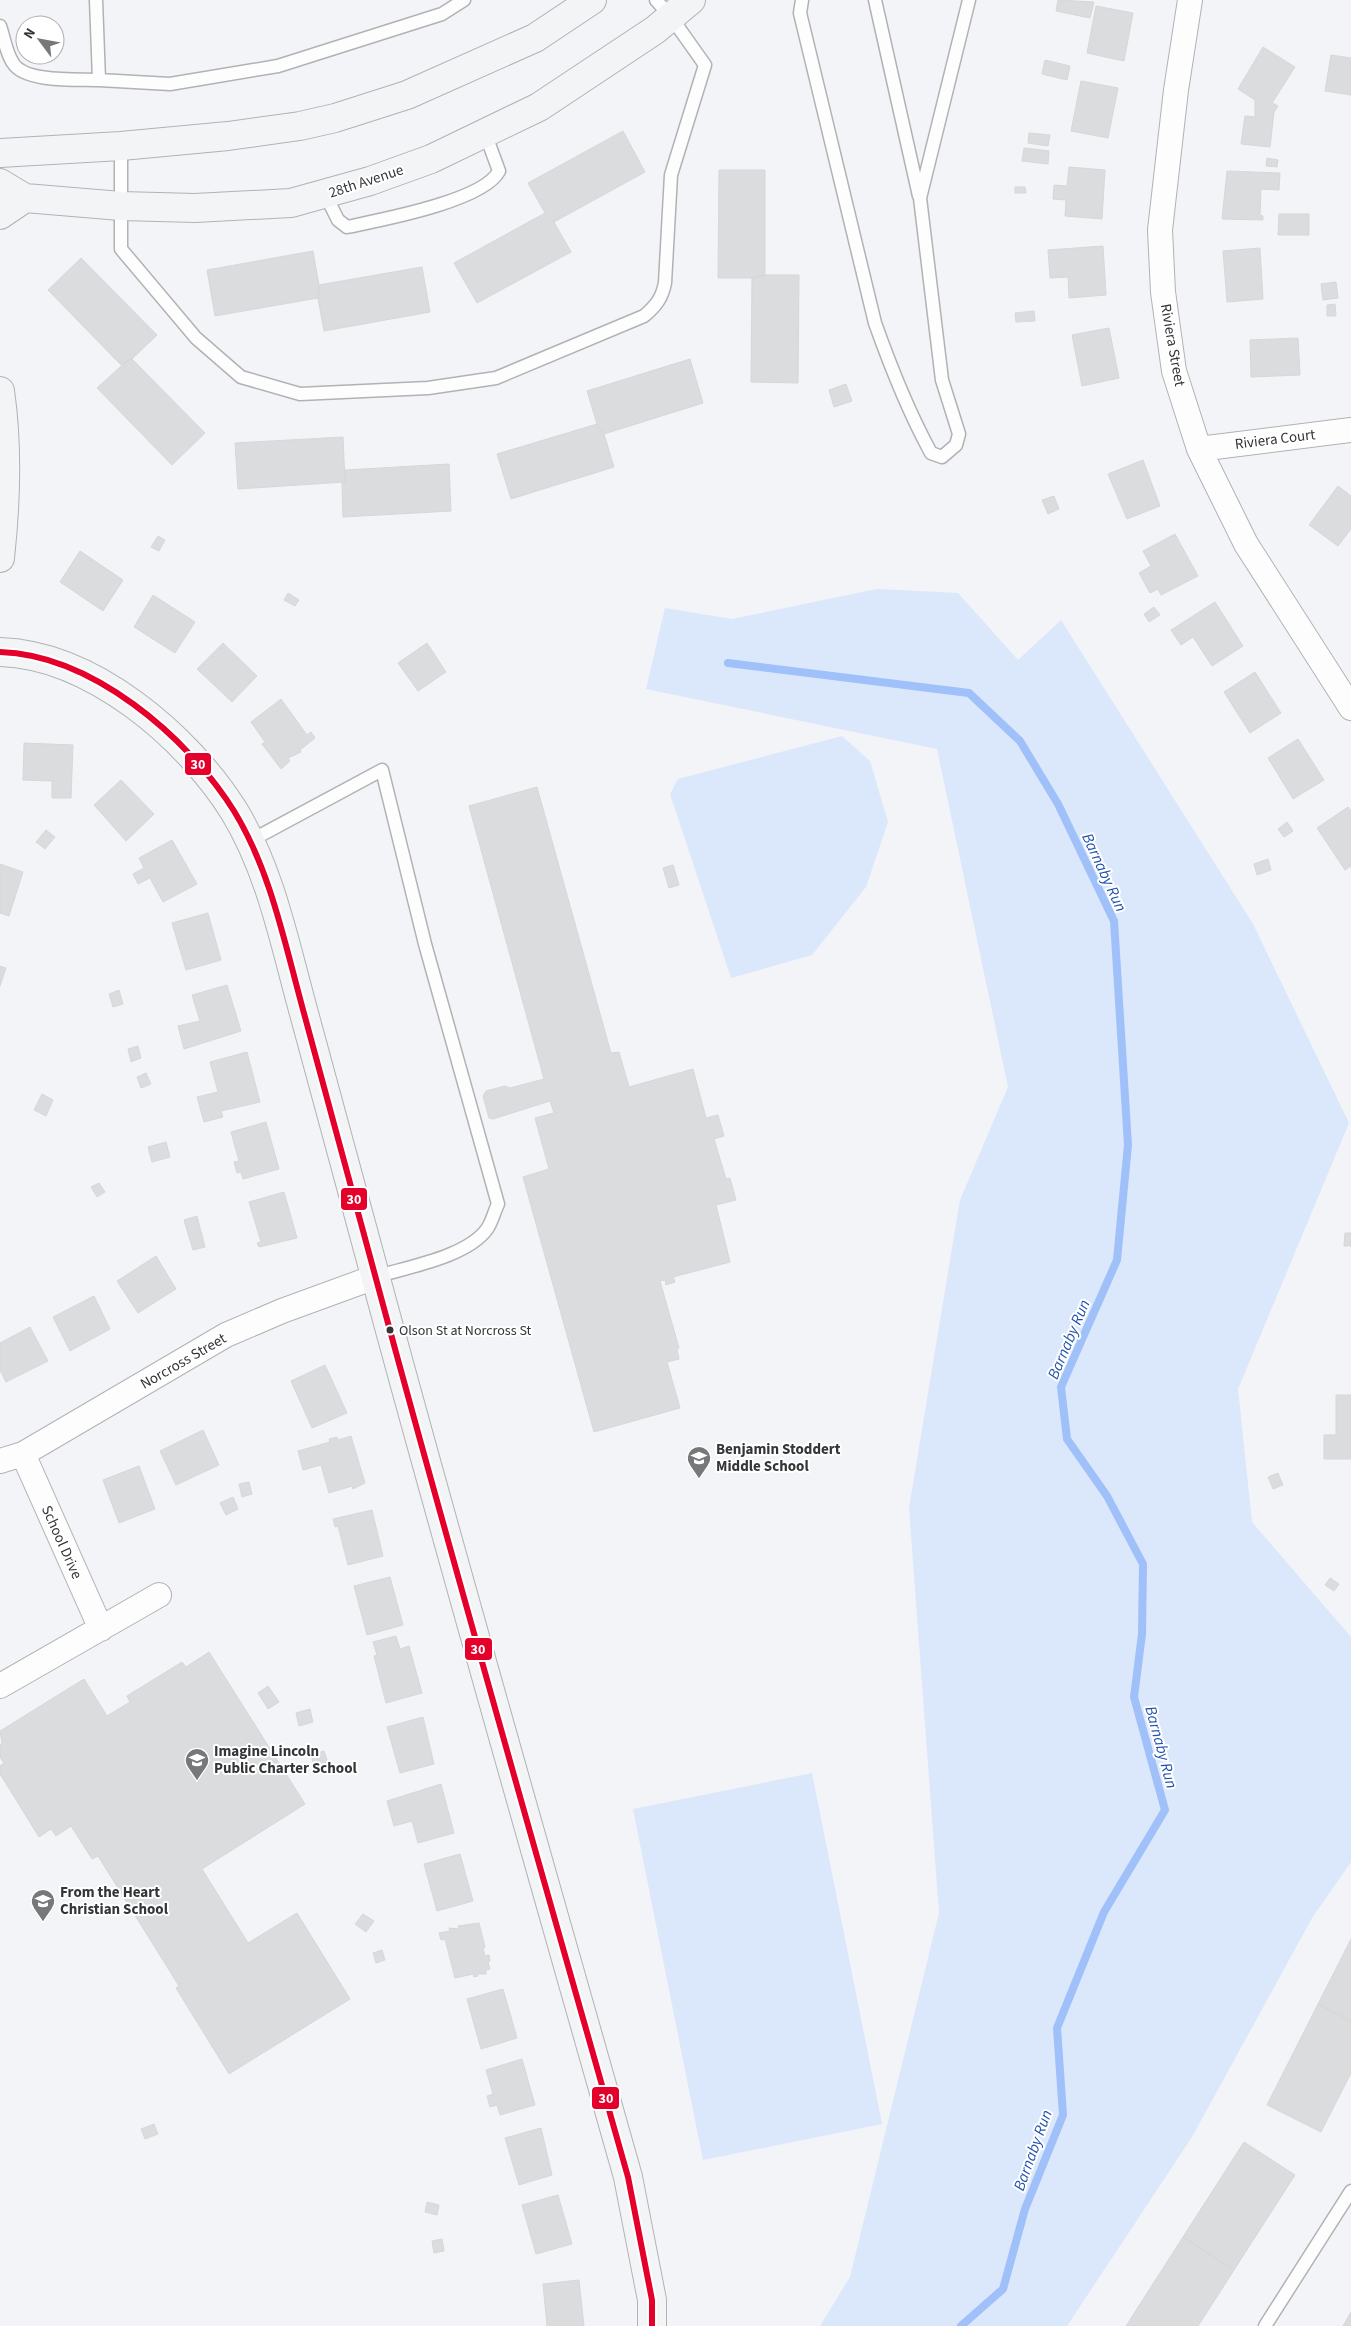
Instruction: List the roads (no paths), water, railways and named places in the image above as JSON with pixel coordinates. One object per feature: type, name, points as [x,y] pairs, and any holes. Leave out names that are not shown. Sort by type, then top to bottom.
[{"type":"street","points":[[0,153],[121,146],[228,136],[300,126],[335,118],[407,95],[535,38],[592,0]]},
{"type":"street","name":"Riviera Street","points":[[1190,0],[1175,99],[1160,230],[1163,292],[1174,371],[1199,449],[1246,544],[1351,708]]},
{"type":"street","name":"28th Avenue","points":[[0,183],[25,198],[120,206],[195,208],[291,204],[370,181],[431,159],[539,107],[655,30],[673,6]]},
{"type":"street","points":[[0,215],[25,198]]},
{"type":"street","points":[[0,391],[5,425],[5,516],[0,558]]},
{"type":"street","name":"Riviera Court","points":[[1199,449],[1351,430]]},
{"type":"street","points":[[0,652],[44,659],[93,677],[141,708],[209,776],[234,810],[266,876],[375,1277],[628,2177],[652,2300],[652,2326]]},
{"type":"street","name":"Norcross Street","points":[[0,1461],[24,1454],[226,1335],[282,1311],[375,1277]]},
{"type":"street","name":"School Drive","points":[[24,1454],[101,1629]]},
{"type":"street","points":[[0,1686],[160,1595]]},
{"type":"lane","points":[[96,0],[100,80]]},
{"type":"lane","points":[[0,26],[12,62],[19,70],[36,77],[170,84],[278,66],[442,14],[464,0]]},
{"type":"lane","points":[[802,0],[800,13],[875,323],[914,423],[931,453],[942,457],[956,444],[959,434],[942,380],[920,198],[875,0]]},
{"type":"lane","points":[[920,198],[969,0]]},
{"type":"lane","points":[[121,146],[121,249],[196,338],[240,376],[300,394],[428,388],[496,378],[644,316],[654,308],[662,296],[665,283],[671,175],[705,65],[673,6]]},
{"type":"lane","points":[[326,194],[338,220],[347,227],[416,212],[452,200],[494,180],[499,171],[485,133]]},
{"type":"lane","points":[[250,841],[382,770],[425,944],[498,1204],[488,1228],[472,1243],[456,1251],[375,1277]]},
{"type":"lane","points":[[1265,2326],[1351,2191]]},
{"type":"waterway","name":"Barnaby Run","points":[[728,663],[969,693],[1020,741],[1058,804],[1114,921],[1128,1145],[1117,1260],[1061,1387],[1067,1439],[1107,1496],[1143,1564],[1142,1634],[1134,1697],[1165,1810],[1104,1912],[1057,2028],[1063,2115],[1025,2209],[1003,2289],[961,2326]]},
{"type":"place","name":"Olson St at Norcross St","points":[[390,1330]]},
{"type":"place","name":"Benjamin Stoddert Middle School","points":[[699,1479]]},
{"type":"place","name":"Imagine Lincoln Public Charter School","points":[[197,1781]]},
{"type":"place","name":"From the Heart Christian School","points":[[43,1922]]}]
